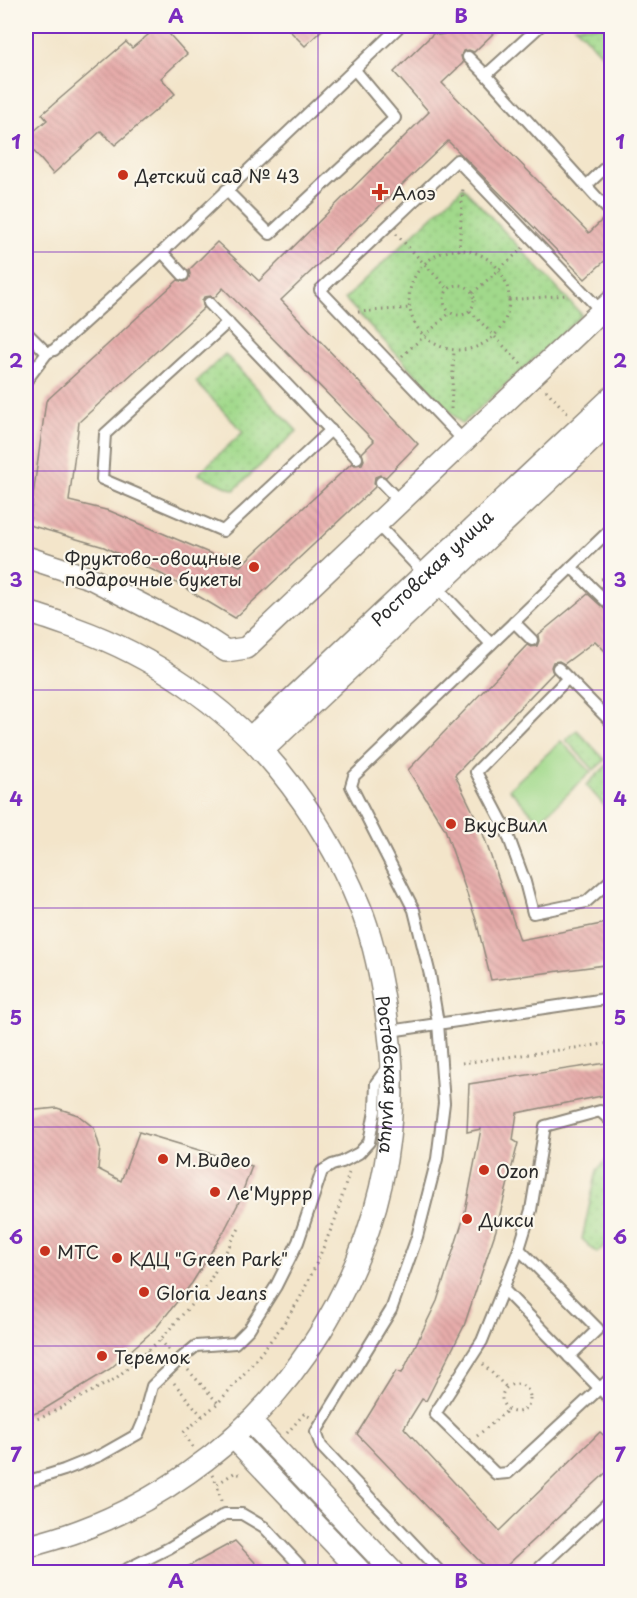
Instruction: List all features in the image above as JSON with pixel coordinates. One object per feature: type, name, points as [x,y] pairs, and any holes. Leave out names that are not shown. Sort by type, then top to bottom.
[{"type":"street","points":[[26,557],[90,578],[203,636],[226,651],[246,648],[606,306]]},
{"type":"street","name":"Ростовская улица","points":[[256,745],[430,580],[612,397]]},
{"type":"street","name":"Ростовская улица","points":[[430,580],[612,421]]},
{"type":"street","name":"Ростовская улица","points":[[26,612],[98,636],[153,664],[204,698],[256,745],[301,799],[335,852],[361,909],[379,969],[390,1031],[392,1098],[386,1158],[364,1241],[348,1281],[328,1319],[305,1355],[279,1389],[233,1437],[187,1474],[136,1505],[81,1530],[26,1547]]},
{"type":"street","points":[[250,1421],[393,1572]]},
{"type":"street","points":[[233,1437],[361,1572]]},
{"type":"lane","points":[[26,381],[47,353],[54,350],[162,252],[400,26]]},
{"type":"lane","points":[[486,75],[540,26]]},
{"type":"lane","points":[[468,57],[610,212]]},
{"type":"lane","points":[[226,190],[270,234],[395,118],[354,69]]},
{"type":"lane","points":[[464,441],[320,290],[457,160],[584,294],[606,306]]},
{"type":"lane","points":[[587,185],[612,161]]},
{"type":"lane","points":[[162,252],[183,275]]},
{"type":"lane","points":[[209,303],[357,458]]},
{"type":"lane","points":[[228,322],[105,434],[102,478],[223,531],[331,430]]},
{"type":"lane","points":[[26,332],[47,353]]},
{"type":"lane","points":[[381,482],[400,502]]},
{"type":"lane","points":[[377,524],[491,644]]},
{"type":"lane","points":[[440,1572],[321,1446],[316,1432],[391,1310],[417,1237],[437,1159],[444,1103],[438,1023],[430,975],[414,910],[351,786],[354,776],[612,528]]},
{"type":"lane","points":[[571,567],[612,607]]},
{"type":"lane","points":[[514,622],[532,640]]},
{"type":"lane","points":[[558,668],[612,723]]},
{"type":"lane","points":[[568,678],[476,772],[505,827],[525,882],[533,913],[586,902],[612,879]]},
{"type":"lane","points":[[390,1031],[612,998]]},
{"type":"lane","points":[[26,1482],[101,1455],[138,1434],[144,1420],[152,1386],[172,1367],[196,1346],[235,1343],[249,1329],[276,1286],[298,1242],[322,1172],[359,1153],[369,1142],[375,1111],[376,1083],[391,1062]]},
{"type":"lane","points":[[612,1122],[600,1111],[544,1126],[531,1210],[519,1249],[482,1341],[435,1414],[496,1474],[508,1473],[612,1377]]},
{"type":"lane","points":[[519,1249],[598,1329],[569,1357]]},
{"type":"lane","points":[[503,1289],[612,1401]]},
{"type":"lane","points":[[535,1572],[612,1500]]},
{"type":"lane","points":[[122,1572],[169,1548],[225,1514],[242,1514],[264,1527],[306,1572]]},
{"type":"path","points":[[459,251],[464,168]]},
{"type":"path","points":[[388,226],[449,290]]},
{"type":"path","points":[[473,293],[533,240]]},
{"type":"path","points":[[459,251],[477,253],[499,270],[505,279],[509,300],[506,317],[494,336],[480,345],[454,350],[442,347],[425,335],[414,321],[410,308],[410,296],[413,283],[425,264],[438,255],[459,251]]},
{"type":"path","points":[[461,285],[473,293],[475,302],[470,311],[462,315],[451,312],[444,303],[445,295],[453,286],[461,285]]},
{"type":"path","points":[[509,300],[584,294]]},
{"type":"path","points":[[343,314],[410,308]]},
{"type":"path","points":[[470,311],[569,415]]},
{"type":"path","points":[[392,365],[451,312]]},
{"type":"path","points":[[450,425],[454,350]]},
{"type":"path","points":[[462,1063],[612,1042]]},
{"type":"path","points":[[183,1433],[218,1403],[249,1368],[299,1300],[334,1220],[352,1157]]},
{"type":"path","points":[[26,1422],[43,1417],[115,1379],[160,1340],[205,1289],[241,1225]]},
{"type":"path","points":[[473,1354],[507,1388]]},
{"type":"path","points":[[520,1385],[529,1396],[529,1403],[525,1409],[518,1412],[508,1410],[502,1401],[503,1394],[507,1388],[520,1385]]},
{"type":"path","points":[[466,1446],[508,1410]]},
{"type":"path","points":[[287,1440],[286,1434],[304,1414],[322,1423]]},
{"type":"path","points":[[225,1514],[217,1484],[234,1473],[246,1475]]},
{"type":"green space","points":[[575,26],[611,26],[611,64]]},
{"type":"green space","points":[[463,187],[582,315],[462,424],[345,299]]},
{"type":"green space","points":[[225,354],[297,431],[234,490],[198,474],[243,432],[196,382]]},
{"type":"green space","points":[[577,730],[605,760],[594,770],[566,740]]},
{"type":"green space","points":[[561,741],[591,772],[539,821],[509,789]]},
{"type":"green space","points":[[607,765],[611,769],[611,813],[586,785]]},
{"type":"green space","points":[[611,1155],[611,1239],[597,1253],[582,1239],[597,1170]]},
{"type":"building","points":[[162,26],[187,54],[161,78],[175,94],[115,145],[101,131],[53,174],[26,142],[26,138],[47,120],[42,114],[126,42],[132,48]]},
{"type":"building","points":[[285,26],[326,26],[305,46]]},
{"type":"building","points":[[446,26],[501,26],[474,52],[463,51],[461,56],[463,63],[442,83],[589,233],[605,217],[612,219],[612,254],[585,279],[448,141],[281,300],[418,444],[386,477],[380,475],[375,477],[375,487],[235,618],[163,575],[104,547],[29,525],[46,401],[178,280],[184,282],[188,280],[189,270],[217,242],[259,281],[429,112],[394,72],[434,33],[444,34]],"holes":[[[223,288],[374,441],[362,453],[364,460],[362,464],[352,463],[240,566],[110,511],[69,501],[79,422],[204,308],[202,301],[204,297],[214,298]]]},
{"type":"building","points":[[588,594],[612,616],[612,658],[595,641],[564,664],[559,661],[553,662],[551,667],[553,673],[455,775],[481,828],[520,940],[612,922],[612,964],[491,980],[476,920],[445,829],[408,770],[527,645],[537,646],[538,635]]},
{"type":"building","points":[[612,1062],[612,1094],[517,1113],[513,1140],[518,1143],[496,1230],[464,1326],[426,1401],[422,1399],[404,1428],[499,1531],[600,1432],[612,1443],[612,1467],[500,1572],[490,1572],[357,1434],[396,1371],[402,1373],[437,1301],[464,1217],[481,1129],[467,1132],[469,1084]]},
{"type":"building","name":"КДЦ \"Green Park\"","points":[[57,1108],[78,1115],[94,1128],[100,1148],[98,1169],[121,1181],[139,1132],[252,1166],[238,1204],[223,1233],[192,1283],[156,1328],[110,1369],[41,1411],[26,1417],[26,1117],[36,1110]]},
{"type":"building","points":[[235,1541],[264,1572],[178,1572]]},
{"type":"place","name":"Детский сад № 43","points":[[123,175]]},
{"type":"place","name":"Алоэ","points":[[380,192]]},
{"type":"place","name":"Фруктово-овощные подарочные букеты","points":[[254,567]]},
{"type":"place","name":"ВкусВилл","points":[[451,824]]},
{"type":"place","name":"М.Видео","points":[[163,1159]]},
{"type":"place","name":"Ozon","points":[[484,1170]]},
{"type":"place","name":"Ле'Муррр","points":[[215,1192]]},
{"type":"place","name":"Дикси","points":[[467,1219]]},
{"type":"place","name":"МТС","points":[[45,1251]]},
{"type":"place","name":"КДЦ \"Green Park\"","points":[[117,1258]]},
{"type":"place","name":"Gloria Jeans","points":[[144,1292]]},
{"type":"place","name":"Теремок","points":[[102,1356]]}]
